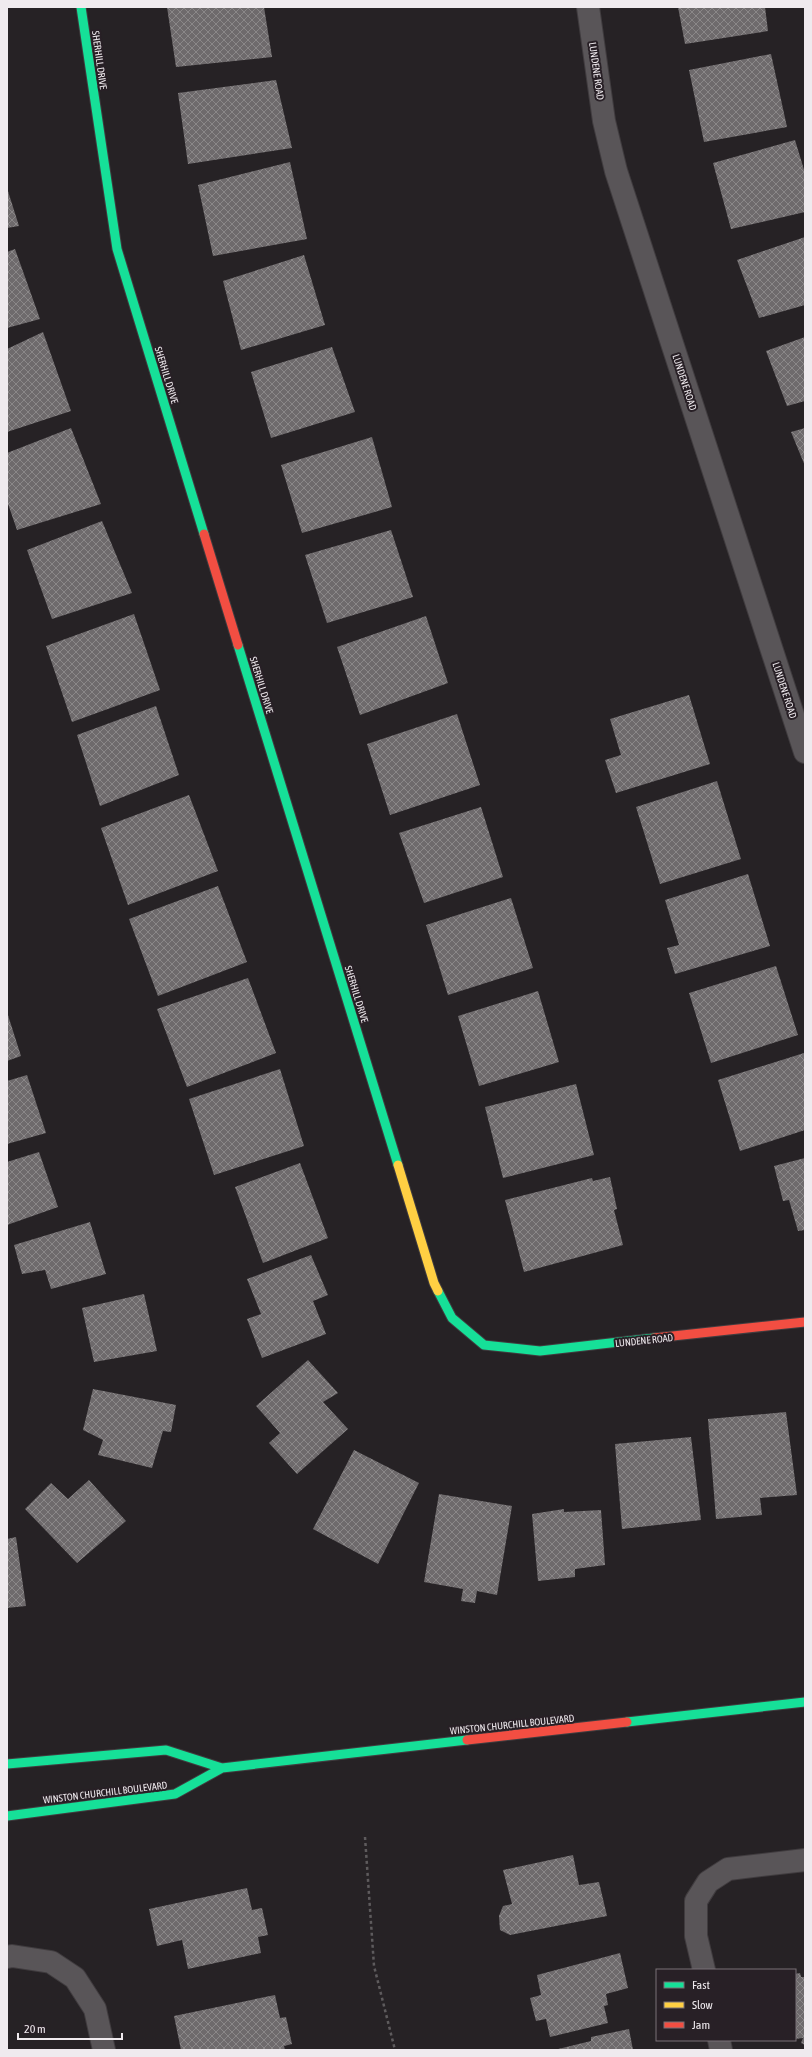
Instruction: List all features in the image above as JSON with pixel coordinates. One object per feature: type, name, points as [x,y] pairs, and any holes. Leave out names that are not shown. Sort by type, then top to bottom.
[{"type":"street","name":"SHERHILL DRIVE","points":[[81,7],[117,249],[434,1283],[452,1318],[484,1345]]},
{"type":"street","name":"LUNDENE ROAD","points":[[588,7],[604,120],[616,171],[805,752]]},
{"type":"street","name":"LUNDENE ROAD","points":[[484,1345],[540,1351],[805,1322]]},
{"type":"street","name":"WINSTON CHURCHILL BOULEVARD","points":[[7,1816],[175,1794],[222,1768],[805,1702]]},
{"type":"street","name":"WINSTON CHURCHILL BOULEVARD","points":[[7,1764],[166,1750],[222,1768]]},
{"type":"street","points":[[704,1969],[696,1936],[696,1901],[708,1882],[728,1869],[805,1860]]},
{"type":"street","points":[[7,1957],[12,1956],[50,1962],[75,1978],[95,2009],[104,2050]]},
{"type":"path","points":[[365,1837],[374,1966],[395,2050]]},
{"type":"building","points":[[167,7],[264,7],[272,57],[176,67]]},
{"type":"building","points":[[678,7],[765,7],[768,31],[685,44]]},
{"type":"building","points":[[771,54],[787,127],[704,142],[689,70]]},
{"type":"building","points":[[276,80],[292,148],[188,164],[178,93]]},
{"type":"building","points":[[795,140],[805,173],[805,212],[731,229],[713,163]]},
{"type":"building","points":[[290,162],[307,239],[213,256],[198,185]]},
{"type":"building","points":[[7,188],[19,226],[7,228]]},
{"type":"building","points":[[805,237],[805,305],[759,318],[737,260]]},
{"type":"building","points":[[15,249],[40,319],[7,328],[7,252]]},
{"type":"building","points":[[304,255],[325,325],[241,350],[223,281]]},
{"type":"building","points":[[43,332],[71,411],[7,432],[7,349]]},
{"type":"building","points":[[805,337],[805,401],[787,406],[766,351]]},
{"type":"building","points":[[332,347],[355,412],[271,438],[251,372]]},
{"type":"building","points":[[71,428],[101,504],[17,530],[7,501],[7,453]]},
{"type":"building","points":[[805,428],[805,466],[791,432]]},
{"type":"building","points":[[372,437],[392,507],[302,533],[281,465]]},
{"type":"building","points":[[102,521],[132,593],[52,619],[27,550]]},
{"type":"building","points":[[391,530],[413,597],[327,623],[305,555]]},
{"type":"building","points":[[134,614],[160,690],[72,722],[46,646]]},
{"type":"building","points":[[426,616],[448,683],[360,715],[337,647]]},
{"type":"building","points":[[689,695],[710,764],[616,793],[605,760],[621,755],[610,719]]},
{"type":"building","points":[[156,706],[179,775],[100,806],[77,735]]},
{"type":"building","points":[[457,714],[480,785],[390,815],[367,744]]},
{"type":"building","points":[[717,781],[741,859],[660,884],[636,807]]},
{"type":"building","points":[[189,795],[218,871],[128,905],[101,828]]},
{"type":"building","points":[[481,807],[503,877],[424,903],[399,833]]},
{"type":"building","points":[[748,874],[770,946],[675,974],[667,948],[679,945],[665,900]]},
{"type":"building","points":[[218,886],[247,962],[158,996],[129,919]]},
{"type":"building","points":[[511,898],[533,968],[448,995],[426,925]]},
{"type":"building","points":[[776,966],[798,1035],[711,1063],[689,993]]},
{"type":"building","points":[[248,978],[276,1053],[187,1087],[157,1009]]},
{"type":"building","points":[[538,991],[559,1062],[479,1086],[458,1016]]},
{"type":"building","points":[[7,1012],[21,1056],[7,1061]]},
{"type":"building","points":[[804,1053],[805,1130],[740,1151],[718,1080]]},
{"type":"building","points":[[280,1069],[304,1146],[214,1175],[189,1099]]},
{"type":"building","points":[[27,1075],[46,1133],[7,1144],[7,1081]]},
{"type":"building","points":[[576,1084],[594,1155],[503,1178],[485,1107]]},
{"type":"building","points":[[39,1152],[58,1207],[7,1225],[7,1162]]},
{"type":"building","points":[[805,1158],[805,1230],[798,1231],[789,1200],[783,1201],[774,1166]]},
{"type":"building","points":[[300,1163],[328,1238],[263,1263],[235,1187]]},
{"type":"building","points":[[610,1177],[617,1209],[614,1210],[623,1245],[524,1272],[505,1200],[592,1178],[593,1181]]},
{"type":"building","points":[[90,1222],[106,1274],[51,1289],[45,1270],[22,1274],[14,1245]]},
{"type":"building","points":[[311,1255],[328,1295],[313,1301],[326,1334],[262,1358],[247,1319],[261,1314],[247,1279]]},
{"type":"building","points":[[144,1294],[157,1351],[94,1362],[82,1308]]},
{"type":"building","points":[[308,1360],[338,1393],[323,1402],[348,1429],[297,1474],[269,1443],[280,1433],[256,1406]]},
{"type":"building","points":[[93,1389],[176,1405],[171,1432],[163,1431],[152,1468],[98,1455],[103,1440],[83,1430]]},
{"type":"building","points":[[786,1412],[797,1495],[760,1498],[762,1515],[716,1519],[708,1419]]},
{"type":"building","points":[[691,1437],[701,1520],[622,1529],[615,1444]]},
{"type":"building","points":[[354,1450],[419,1483],[378,1564],[313,1529]]},
{"type":"building","points":[[89,1480],[126,1521],[77,1563],[25,1509],[51,1483],[68,1499]]},
{"type":"building","points":[[439,1494],[512,1506],[497,1595],[477,1591],[475,1603],[461,1601],[463,1589],[424,1582]]},
{"type":"building","points":[[564,1509],[564,1512],[601,1510],[605,1565],[575,1569],[575,1577],[538,1581],[532,1514]]},
{"type":"building","points":[[16,1537],[26,1606],[7,1608],[7,1539]]},
{"type":"building","points":[[573,1855],[579,1885],[599,1882],[607,1916],[510,1935],[500,1930],[499,1916],[503,1906],[512,1904],[503,1870]]},
{"type":"building","points":[[247,1888],[252,1910],[262,1908],[268,1935],[258,1937],[261,1953],[188,1969],[182,1940],[157,1946],[149,1909]]},
{"type":"building","points":[[620,1953],[628,1988],[606,1994],[608,2005],[604,2006],[608,2023],[550,2037],[546,2019],[536,2021],[530,1998],[541,1995],[537,1975]]},
{"type":"building","points":[[800,1973],[801,1977],[805,1977],[805,2045],[801,2043],[803,2038],[796,2039],[796,1974]]},
{"type":"building","points":[[275,1995],[280,2018],[286,2017],[292,2044],[284,2046],[285,2050],[181,2050],[174,2016]]},
{"type":"building","points":[[629,2029],[633,2050],[554,2050],[591,2041],[591,2037]]},
{"type":"traffic: fast","points":[[81,7],[117,249],[204,534]]},
{"type":"traffic: fast","points":[[238,645],[398,1165]]},
{"type":"traffic: fast","points":[[438,1291],[452,1318],[484,1345],[540,1351],[654,1338]]},
{"type":"traffic: fast","points":[[627,1722],[805,1702]]},
{"type":"traffic: fast","points":[[7,1816],[175,1794],[222,1768],[467,1740]]},
{"type":"traffic: fast","points":[[7,1764],[166,1750],[222,1768]]},
{"type":"traffic: slow","points":[[398,1165],[434,1283],[438,1291]]},
{"type":"traffic: jam","points":[[204,534],[238,645]]},
{"type":"traffic: jam","points":[[654,1338],[805,1322]]},
{"type":"traffic: jam","points":[[467,1740],[627,1722]]}]
